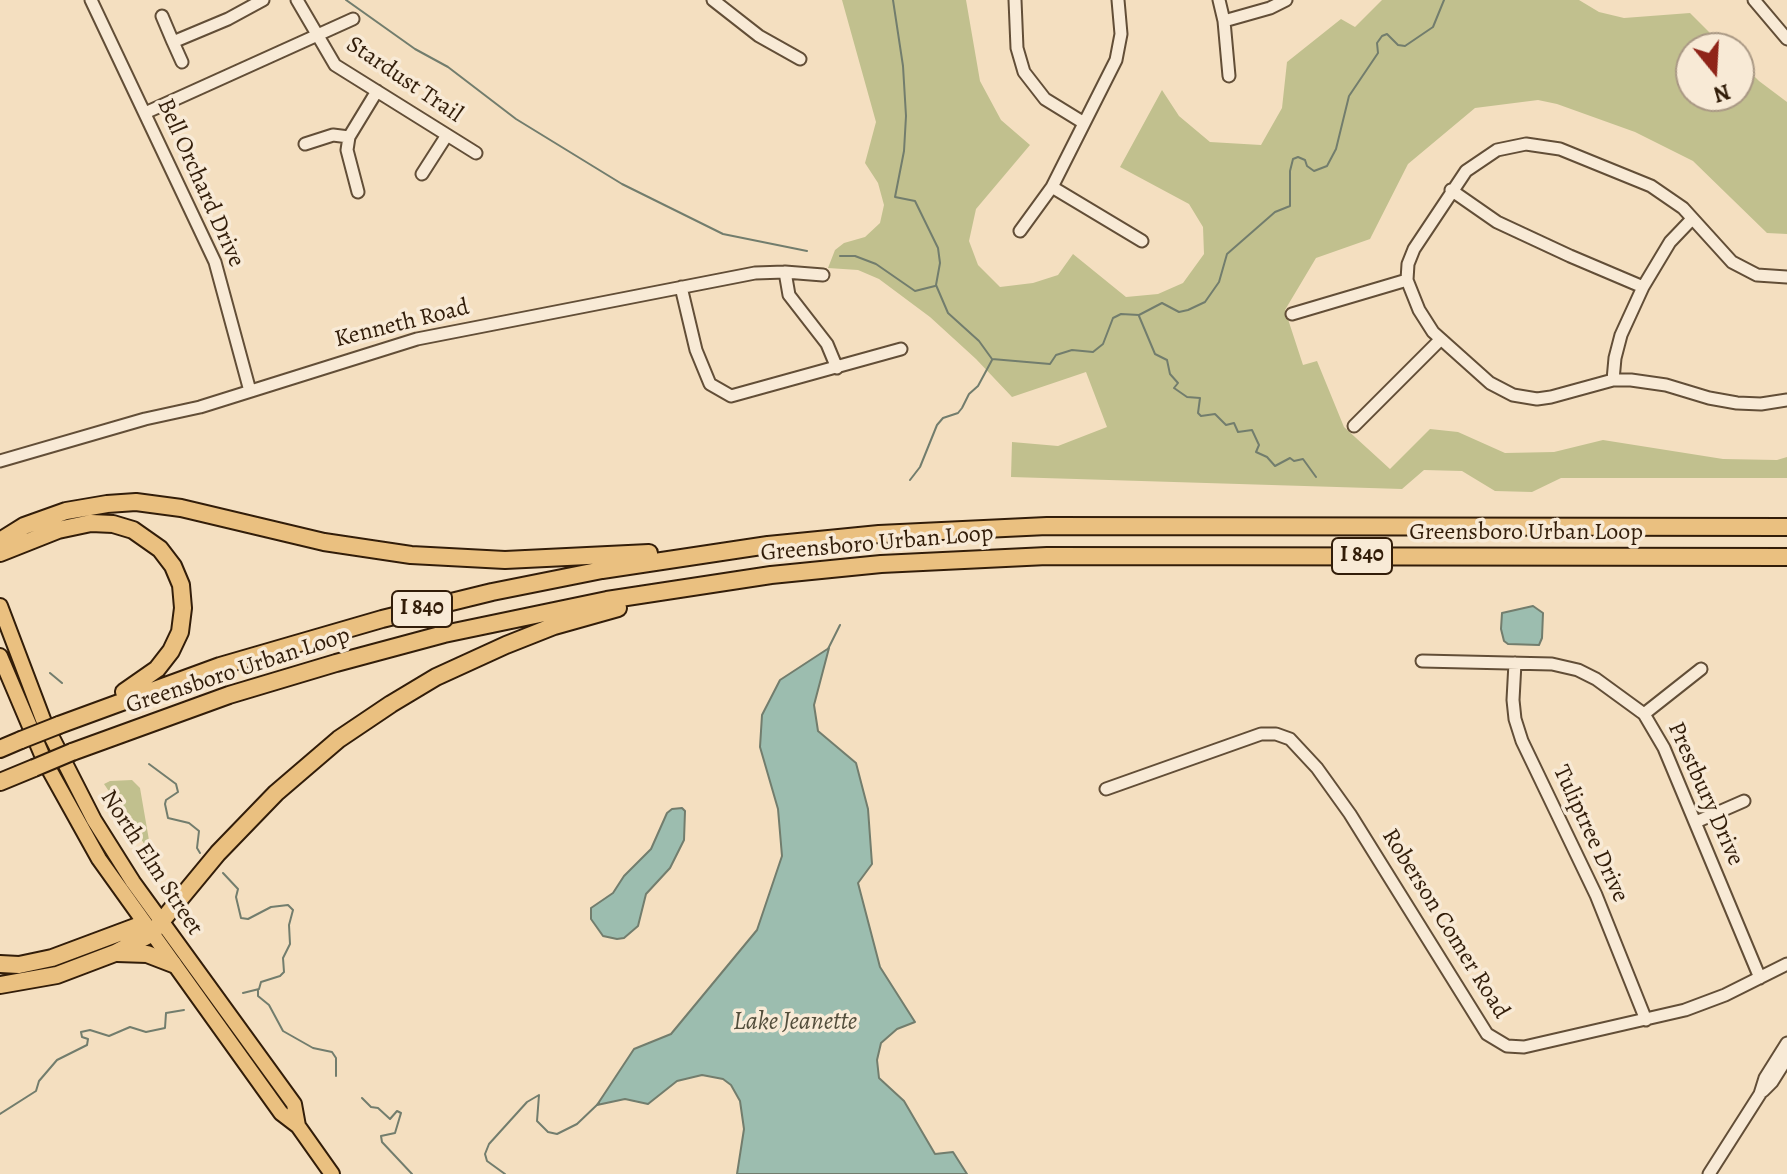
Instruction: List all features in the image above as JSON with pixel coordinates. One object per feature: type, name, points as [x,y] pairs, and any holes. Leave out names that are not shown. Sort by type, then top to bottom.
[{"type":"highway","points":[[0,541],[24,526],[79,508],[136,502],[181,508],[338,545],[441,558],[536,559],[768,545]]},
{"type":"highway","points":[[0,553],[58,530],[103,523],[123,526],[143,535],[160,549],[173,566],[181,585],[183,608],[180,632],[171,651],[148,676],[86,714]]},
{"type":"highway","points":[[0,527],[24,526]]},
{"type":"highway","name":"Greensboro Urban Loop","points":[[0,749],[86,714],[273,649],[437,605],[602,570],[768,545],[893,533],[1047,526],[1787,527]]},
{"type":"highway","name":"Greensboro Urban Loop","points":[[3,782],[72,752],[229,695],[390,648],[552,610],[716,582],[881,564],[1047,556],[1787,557]]},
{"type":"highway","points":[[0,985],[43,979],[115,953],[152,927],[237,832],[286,783],[339,739],[403,696],[472,659],[530,635],[580,618],[716,582]]},
{"type":"highway","points":[[0,964],[29,964],[152,927]]},
{"type":"highway","points":[[115,953],[147,954],[173,964]]},
{"type":"main road","name":"North Elm Street","points":[[0,606],[29,687],[75,787],[173,964],[281,1113],[298,1126],[332,1174]]},
{"type":"main road","name":"North Elm Street","points":[[0,656],[29,728],[99,859],[294,1104],[298,1126]]},
{"type":"street","name":"Bell Orchard Drive","points":[[91,0],[215,262],[250,391]]},
{"type":"street","points":[[173,42],[228,19],[263,0]]},
{"type":"street","name":"Stardust Trail","points":[[297,0],[335,65],[476,153]]},
{"type":"street","points":[[713,0],[759,36],[800,59]]},
{"type":"street","points":[[1015,0],[1017,48],[1024,72],[1045,99],[1084,123]]},
{"type":"street","points":[[1020,231],[1052,187],[1116,60],[1121,34],[1118,0]]},
{"type":"street","points":[[1219,0],[1229,76]]},
{"type":"street","points":[[1224,21],[1270,8],[1286,0]]},
{"type":"street","points":[[1754,0],[1787,39]]},
{"type":"street","points":[[162,16],[182,62]]},
{"type":"street","points":[[145,113],[353,19]]},
{"type":"street","points":[[358,192],[347,150],[349,137],[377,91]]},
{"type":"street","points":[[305,144],[333,135],[349,137]]},
{"type":"street","points":[[422,174],[447,135]]},
{"type":"street","points":[[1787,277],[1757,275],[1732,262],[1672,199],[1651,186],[1550,146],[1526,144],[1497,150],[1474,164],[1451,190],[1414,249],[1408,264],[1407,280],[1419,310],[1440,340],[1490,383],[1513,395],[1551,397],[1613,380],[1649,381],[1737,403],[1761,404],[1787,400]]},
{"type":"street","points":[[1052,187],[1142,241]]},
{"type":"street","points":[[1451,190],[1497,222],[1643,287]]},
{"type":"street","points":[[1613,380],[1621,335],[1643,287],[1670,242],[1692,219]]},
{"type":"street","points":[[785,272],[789,295],[827,344],[837,368]]},
{"type":"street","name":"Kenneth Road","points":[[0,461],[250,391],[417,339],[755,273],[823,275]]},
{"type":"street","points":[[1292,314],[1407,280]]},
{"type":"street","points":[[681,287],[696,350],[710,384],[731,396],[901,349]]},
{"type":"street","points":[[1354,426],[1440,340]]},
{"type":"street","name":"Prestbury Drive","points":[[1422,661],[1552,664],[1578,670],[1596,679],[1644,714],[1664,748],[1760,978]]},
{"type":"street","name":"Tuliptree Drive","points":[[1515,663],[1513,700],[1522,741],[1596,895],[1646,1020]]},
{"type":"street","points":[[1644,714],[1701,669]]},
{"type":"street","name":"Roberson Comer Road","points":[[1106,789],[1261,734],[1283,735],[1299,745],[1334,791],[1492,1039],[1507,1046],[1524,1047],[1646,1020],[1711,1001],[1787,964]]},
{"type":"street","points":[[1696,822],[1744,801]]},
{"type":"street","points":[[1760,1094],[1765,1078],[1787,1043]]},
{"type":"street","points":[[1709,1174],[1787,1058]]},
{"type":"shaded area","points":[[842,0],[966,0],[980,81],[1001,120],[1030,145],[976,209],[969,241],[978,265],[1000,287],[1033,283],[1058,275],[1073,254],[1126,297],[1158,294],[1183,283],[1204,254],[1203,227],[1189,204],[1120,167],[1162,90],[1179,116],[1210,142],[1261,145],[1282,108],[1287,62],[1341,19],[1355,27],[1382,0],[1579,0],[1599,12],[1624,18],[1690,13],[1709,32],[1675,32],[1675,112],[1755,112],[1755,77],[1787,102],[1787,234],[1767,233],[1693,161],[1635,132],[1538,100],[1475,108],[1408,164],[1370,239],[1316,258],[1285,310],[1303,365],[1317,361],[1344,427],[1390,469],[1430,429],[1458,432],[1505,453],[1554,452],[1603,440],[1723,459],[1777,460],[1787,457],[1787,478],[1561,478],[1532,492],[1495,491],[1462,471],[1424,470],[1402,489],[1011,477],[1012,442],[1058,446],[1107,427],[1086,372],[1012,397],[930,317],[879,279],[858,270],[828,268],[835,250],[844,243],[865,237],[880,223],[884,205],[878,183],[865,163],[876,122]]},
{"type":"shaded area","points":[[132,780],[140,788],[150,846],[145,845],[104,784]]},
{"type":"water","points":[[1533,606],[1543,613],[1539,645],[1508,644],[1501,629],[1502,613]]},
{"type":"water","name":"Lake Jeanette","points":[[829,648],[814,705],[818,731],[856,763],[868,809],[872,864],[858,883],[880,967],[915,1022],[897,1029],[881,1043],[877,1060],[879,1078],[904,1101],[935,1154],[953,1152],[967,1174],[737,1174],[744,1129],[740,1101],[731,1085],[723,1079],[702,1075],[677,1081],[648,1104],[625,1099],[597,1105],[634,1049],[671,1034],[757,930],[782,856],[778,809],[760,747],[762,715],[780,680]]},
{"type":"water","points":[[682,808],[685,811],[684,840],[670,868],[646,894],[638,926],[624,938],[603,936],[591,919],[591,908],[613,893],[624,876],[651,849],[667,813]]},
{"type":"waterway","points":[[346,0],[415,49],[448,67],[516,119],[622,184],[723,234],[807,251]]},
{"type":"waterway","points":[[893,0],[903,66],[906,116],[904,151],[895,197],[915,201],[938,248],[940,263],[936,285],[948,313],[979,341],[992,359],[1050,364],[1056,355],[1072,350],[1093,352],[1103,344],[1113,318],[1121,314],[1139,315],[1162,303],[1179,312],[1205,302],[1219,282],[1227,254],[1275,212],[1290,206],[1293,159],[1298,157],[1305,160],[1314,171],[1327,166],[1336,149],[1349,96],[1378,53],[1377,43],[1382,36],[1387,34],[1398,45],[1405,46],[1433,27],[1444,0]]},
{"type":"waterway","points":[[840,256],[855,256],[876,264],[915,291],[935,286]]},
{"type":"waterway","points":[[1139,316],[1155,354],[1167,360],[1170,374],[1178,383],[1174,388],[1187,397],[1200,398],[1198,413],[1201,416],[1215,414],[1226,425],[1234,423],[1238,432],[1252,430],[1259,445],[1256,452],[1267,457],[1275,466],[1290,458],[1294,461],[1303,459],[1316,477]]},
{"type":"waterway","points":[[910,480],[920,467],[937,425],[943,418],[958,413],[992,360]]},
{"type":"waterway","points":[[828,649],[840,625]]},
{"type":"waterway","points":[[50,673],[62,683]]},
{"type":"waterway","points":[[149,764],[176,784],[178,792],[165,804],[168,818],[189,823],[199,831],[197,848],[200,853]]},
{"type":"waterway","points":[[223,873],[238,889],[236,897],[241,918],[248,919],[271,907],[288,905],[293,910],[289,925],[290,944],[283,958],[284,972],[261,982],[259,989],[243,993]]},
{"type":"waterway","points":[[258,990],[258,996],[269,1005],[283,1031],[313,1048],[332,1052],[336,1058],[336,1076]]},
{"type":"waterway","points":[[0,1114],[36,1091],[39,1081],[57,1060],[87,1045],[88,1039],[82,1037],[81,1032],[90,1030],[109,1036],[130,1027],[146,1032],[165,1028],[166,1013],[184,1010]]},
{"type":"waterway","points":[[505,1174],[487,1161],[485,1154],[489,1144],[527,1102],[539,1095],[537,1121],[548,1132],[557,1134],[577,1124],[599,1103]]},
{"type":"waterway","points":[[362,1098],[390,1119],[397,1111],[401,1113],[395,1133],[381,1136],[382,1142],[412,1174]]}]
